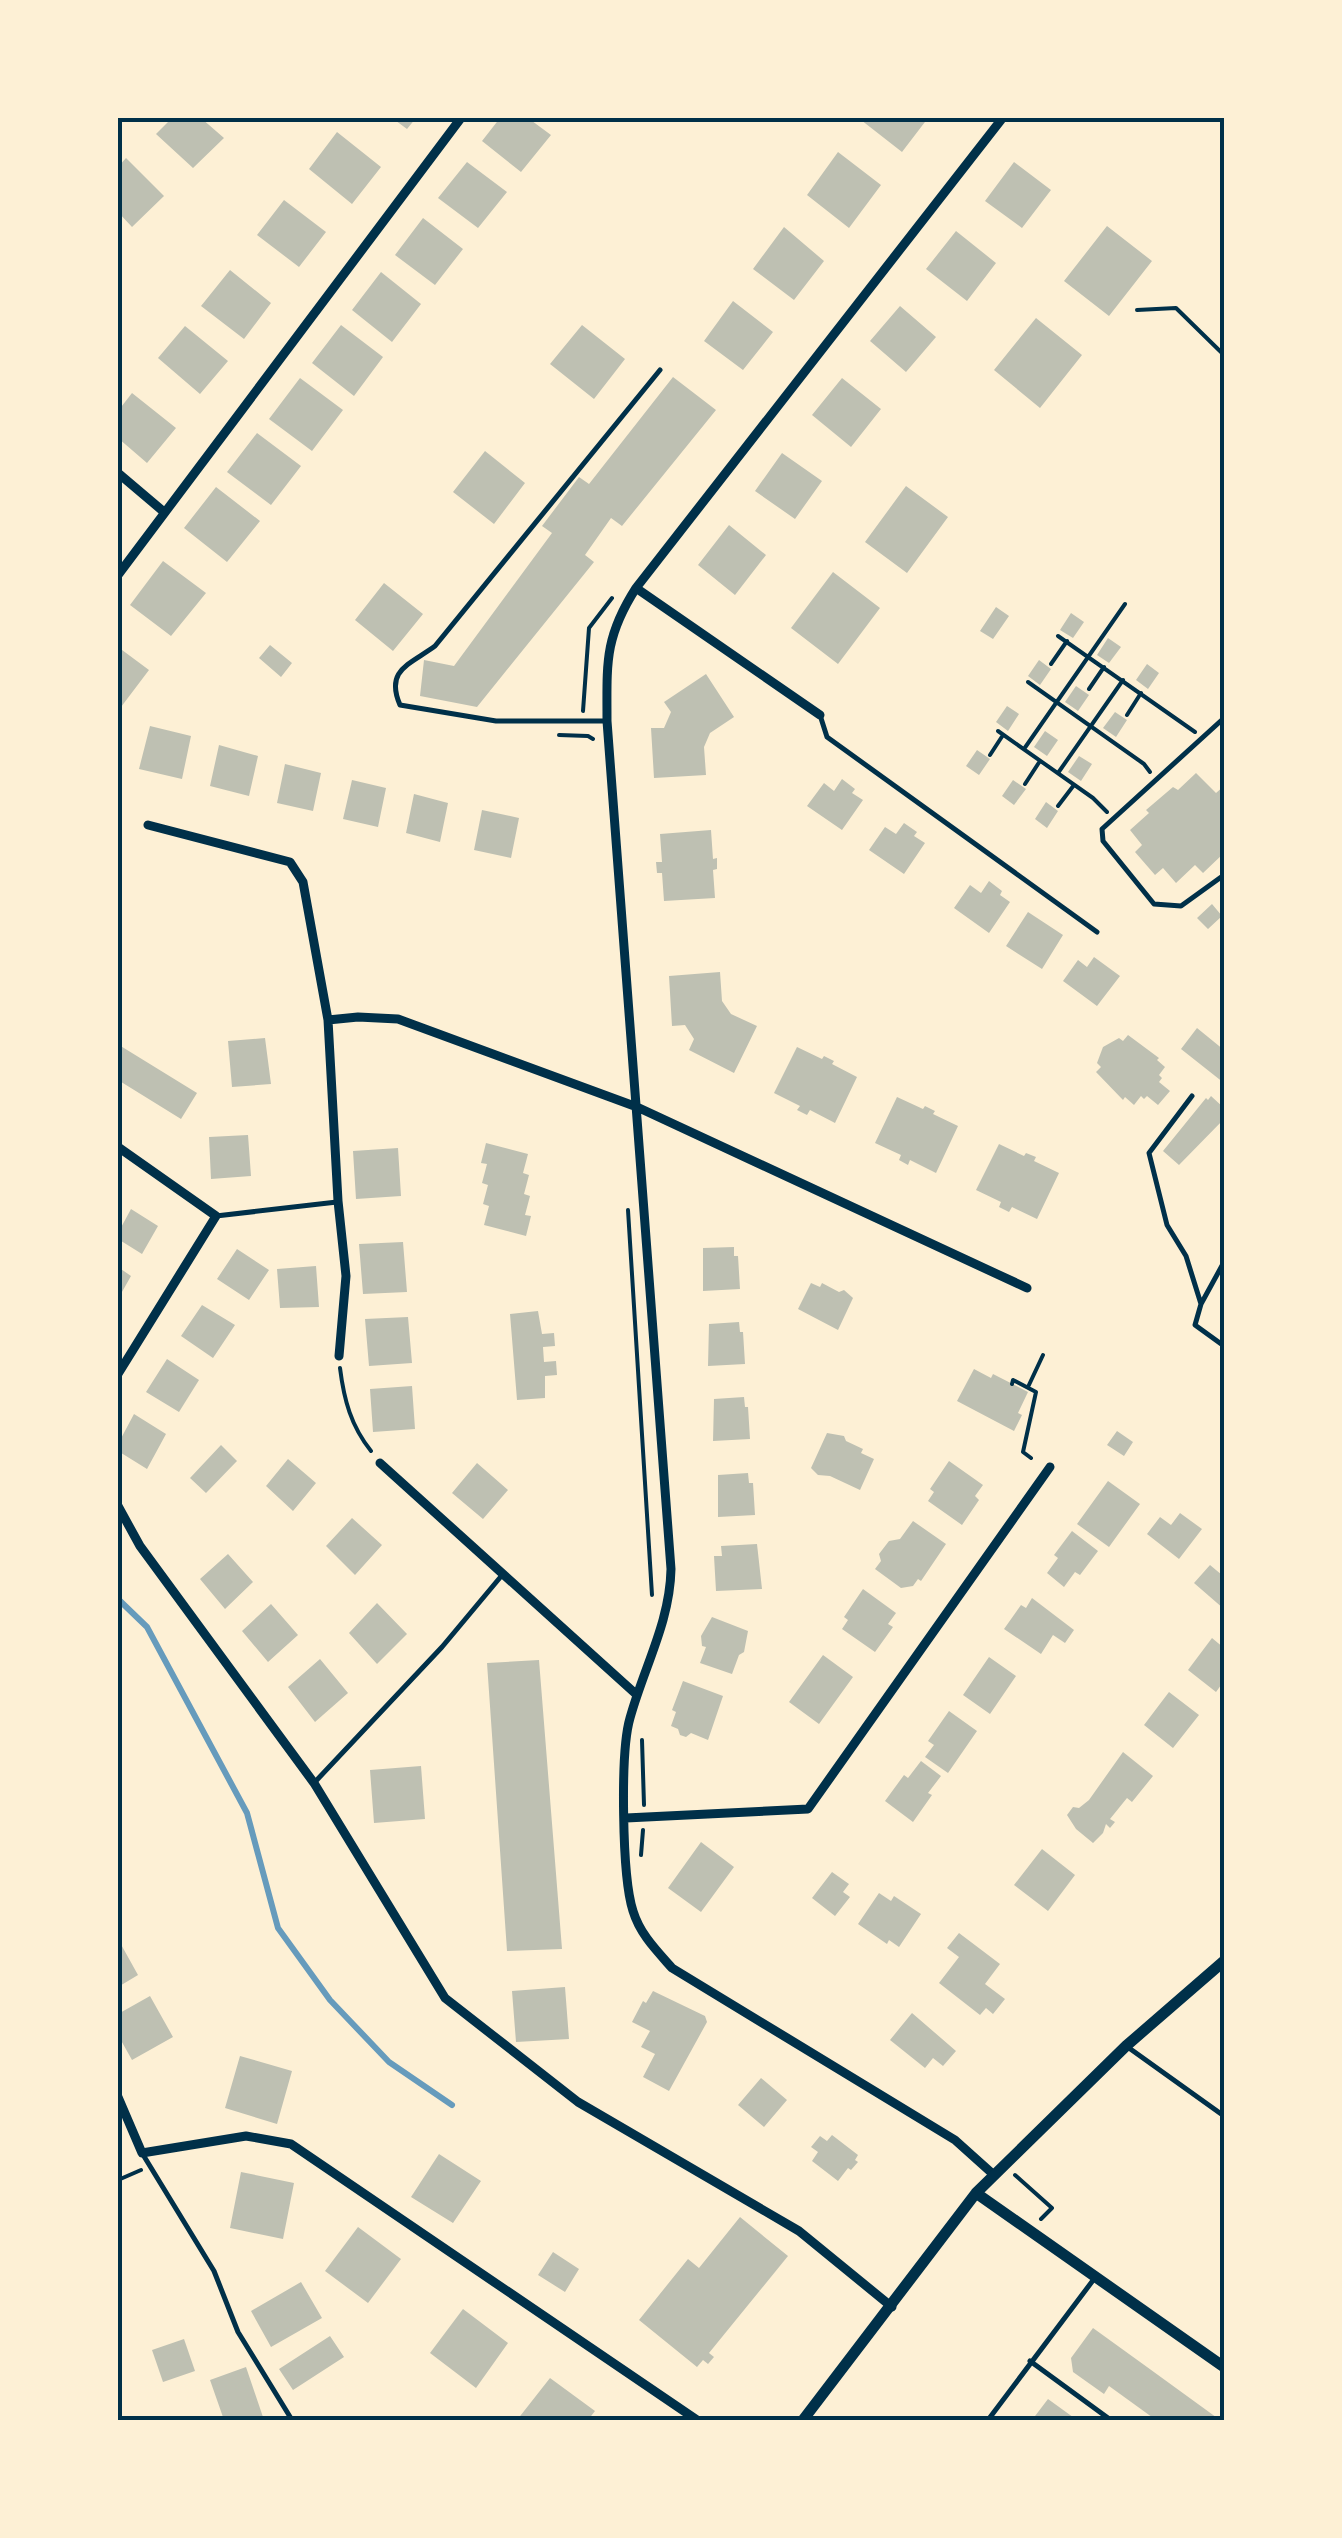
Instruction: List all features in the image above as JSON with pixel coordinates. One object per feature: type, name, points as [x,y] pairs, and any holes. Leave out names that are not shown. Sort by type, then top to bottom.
[{"type":"street","points":[[118,575],[462,118]]},
{"type":"street","points":[[994,2175],[955,2140],[672,1968],[646,1940],[626,1887],[624,1750],[637,1695],[667,1610],[671,1569],[607,721],[607,654],[618,616],[636,588],[1000,119]]},
{"type":"street","points":[[118,473],[164,512]]},
{"type":"street","points":[[636,588],[820,715]]},
{"type":"street","points":[[148,825],[290,862],[302,882],[328,1020],[346,1276],[339,1356]]},
{"type":"street","points":[[328,1020],[398,1019],[637,1107],[1027,1288]]},
{"type":"street","points":[[118,1147],[216,1216],[118,1374]]},
{"type":"street","points":[[380,1463],[637,1695]]},
{"type":"street","points":[[626,1818],[808,1808],[1050,1467]]},
{"type":"street","points":[[118,1506],[140,1546],[314,1782],[445,1998],[578,2102],[799,2231],[892,2306]]},
{"type":"street","points":[[803,2420],[976,2193],[1126,2046],[1224,1961]]},
{"type":"street","points":[[118,2098],[142,2153],[246,2136],[291,2144],[697,2420]]},
{"type":"street","points":[[976,2193],[1224,2367]]},
{"type":"lane","points":[[607,721],[496,721],[400,705],[393,688],[397,674],[436,646],[660,370]]},
{"type":"lane","points":[[820,715],[827,736],[1097,932]]},
{"type":"lane","points":[[1224,718],[1102,829],[1102,841],[1154,904],[1181,906],[1224,875]]},
{"type":"lane","points":[[1192,1096],[1149,1153],[1166,1225],[1186,1256],[1201,1304]]},
{"type":"lane","points":[[216,1216],[338,1202]]},
{"type":"lane","points":[[1224,1262],[1201,1304],[1195,1325],[1224,1346]]},
{"type":"lane","points":[[314,1782],[442,1647],[503,1574]]},
{"type":"lane","points":[[1126,2046],[1224,2116]]},
{"type":"lane","points":[[142,2153],[214,2271],[238,2332],[292,2420]]},
{"type":"lane","points":[[988,2420],[1096,2277]]},
{"type":"lane","points":[[1030,2361],[1108,2420]]},
{"type":"path","points":[[1137,310],[1176,308],[1224,356]]},
{"type":"path","points":[[1024,749],[1126,604]]},
{"type":"path","points":[[1058,636],[1190,726],[1201,740]]},
{"type":"path","points":[[1051,664],[1067,641]]},
{"type":"path","points":[[1089,689],[1104,667]]},
{"type":"path","points":[[1058,774],[1123,680]]},
{"type":"path","points":[[1028,682],[1144,764],[1156,780]]},
{"type":"path","points":[[1126,715],[1142,693]]},
{"type":"path","points":[[990,755],[1001,733],[1114,819]]},
{"type":"path","points":[[550,735],[588,736],[598,742]]},
{"type":"path","points":[[1025,784],[1040,761]]},
{"type":"path","points":[[1058,806],[1074,785]]},
{"type":"path","points":[[627,1198],[653,1607]]},
{"type":"path","points":[[1027,1388],[1044,1355]]},
{"type":"path","points":[[339,1356],[343,1395],[356,1432],[380,1463]]},
{"type":"path","points":[[1012,1384],[1013,1380],[1036,1392],[1023,1452],[1031,1458]]},
{"type":"path","points":[[642,1740],[644,1797]]},
{"type":"path","points":[[118,2180],[149,2167]]},
{"type":"path","points":[[1024,2183],[1052,2208],[1037,2223]]},
{"type":"building","points":[[172,118],[201,118],[224,138],[193,168],[156,134]]},
{"type":"building","points":[[392,118],[416,118],[407,129]]},
{"type":"building","points":[[500,118],[528,118],[551,135],[521,172],[482,141]]},
{"type":"building","points":[[863,118],[928,118],[902,152]]},
{"type":"building","points":[[337,132],[381,167],[352,204],[309,169]]},
{"type":"building","points":[[838,152],[881,185],[849,228],[807,195]]},
{"type":"building","points":[[126,158],[164,196],[132,227],[118,212],[118,167]]},
{"type":"building","points":[[467,162],[507,192],[478,228],[438,198]]},
{"type":"building","points":[[1014,162],[1051,190],[1022,228],[985,201]]},
{"type":"building","points":[[284,200],[326,232],[299,267],[257,235]]},
{"type":"building","points":[[423,218],[463,249],[435,285],[395,255]]},
{"type":"building","points":[[1107,226],[1152,261],[1109,316],[1064,281]]},
{"type":"building","points":[[784,227],[824,261],[794,300],[753,269]]},
{"type":"building","points":[[956,231],[996,263],[967,301],[926,269]]},
{"type":"building","points":[[230,270],[271,303],[244,339],[201,306]]},
{"type":"building","points":[[381,272],[421,304],[392,342],[352,310]]},
{"type":"building","points":[[733,301],[773,332],[743,370],[704,341]]},
{"type":"building","points":[[900,306],[936,337],[906,372],[870,341]]},
{"type":"building","points":[[1036,318],[1082,355],[1040,408],[994,370]]},
{"type":"building","points":[[341,325],[383,357],[354,396],[312,363]]},
{"type":"building","points":[[582,325],[625,359],[594,399],[550,364]]},
{"type":"building","points":[[185,326],[228,361],[200,394],[158,358]]},
{"type":"building","points":[[673,377],[716,410],[622,526],[611,518],[585,555],[594,562],[477,707],[420,696],[424,660],[454,666],[552,533],[542,526],[579,477],[589,484]]},
{"type":"building","points":[[300,378],[343,410],[312,451],[269,419]]},
{"type":"building","points":[[842,378],[881,409],[851,447],[812,415]]},
{"type":"building","points":[[132,393],[176,428],[147,463],[118,438],[118,411]]},
{"type":"building","points":[[257,433],[301,466],[271,505],[227,472]]},
{"type":"building","points":[[485,451],[525,483],[494,524],[453,492]]},
{"type":"building","points":[[782,453],[822,481],[795,519],[755,491]]},
{"type":"building","points":[[906,486],[948,517],[907,573],[865,542]]},
{"type":"building","points":[[216,487],[260,521],[227,562],[184,528]]},
{"type":"building","points":[[729,525],[766,555],[735,595],[698,565]]},
{"type":"building","points":[[163,561],[206,593],[171,636],[130,605]]},
{"type":"building","points":[[833,572],[880,608],[838,664],[791,628]]},
{"type":"building","points":[[384,583],[423,614],[393,651],[355,620]]},
{"type":"building","points":[[996,607],[1009,616],[993,639],[980,631]]},
{"type":"building","points":[[1071,613],[1084,622],[1073,638],[1060,630]]},
{"type":"building","points":[[1108,638],[1121,647],[1109,663],[1097,655]]},
{"type":"building","points":[[270,645],[292,663],[281,677],[259,658]]},
{"type":"building","points":[[118,647],[149,670],[118,711]]},
{"type":"building","points":[[1039,660],[1051,669],[1040,685],[1028,676]]},
{"type":"building","points":[[1147,664],[1159,673],[1148,689],[1136,680]]},
{"type":"building","points":[[706,674],[734,717],[710,733],[704,747],[706,775],[654,778],[651,728],[664,728],[671,712],[664,702]]},
{"type":"building","points":[[1076,686],[1089,695],[1078,711],[1065,702]]},
{"type":"building","points":[[1007,706],[1019,714],[1008,731],[996,722]]},
{"type":"building","points":[[1115,712],[1127,720],[1116,737],[1103,728]]},
{"type":"building","points":[[150,726],[191,736],[182,779],[139,769]]},
{"type":"building","points":[[1045,731],[1058,740],[1047,756],[1034,747]]},
{"type":"building","points":[[219,745],[258,756],[249,796],[210,786]]},
{"type":"building","points":[[977,750],[990,759],[979,775],[966,766]]},
{"type":"building","points":[[1079,756],[1092,764],[1081,781],[1068,772]]},
{"type":"building","points":[[285,764],[321,773],[313,811],[277,803]]},
{"type":"building","points":[[1196,773],[1216,793],[1224,786],[1224,853],[1203,873],[1195,865],[1176,883],[1163,868],[1155,875],[1135,852],[1142,845],[1130,830],[1149,813],[1146,810]]},
{"type":"building","points":[[842,779],[863,800],[842,830],[807,806],[824,783],[834,791]]},
{"type":"building","points":[[352,780],[386,788],[378,827],[343,819]]},
{"type":"building","points":[[1013,780],[1026,789],[1014,805],[1002,796]]},
{"type":"building","points":[[414,794],[448,803],[440,842],[406,833]]},
{"type":"building","points":[[1046,802],[1058,811],[1047,828],[1035,819]]},
{"type":"building","points":[[482,810],[519,818],[511,858],[474,850]]},
{"type":"building","points":[[904,823],[925,843],[904,874],[869,850],[885,827],[896,834]]},
{"type":"building","points":[[711,830],[713,859],[717,858],[717,869],[713,870],[715,898],[664,901],[662,873],[657,873],[656,862],[662,862],[660,834]]},
{"type":"building","points":[[989,881],[1010,902],[989,933],[954,908],[970,885],[981,893]]},
{"type":"building","points":[[1212,904],[1222,916],[1208,929],[1197,918]]},
{"type":"building","points":[[1028,912],[1063,935],[1042,969],[1006,946]]},
{"type":"building","points":[[1094,957],[1120,976],[1097,1006],[1063,981],[1078,960],[1087,967]]},
{"type":"building","points":[[720,972],[722,1001],[731,1014],[757,1026],[734,1073],[689,1050],[694,1039],[685,1025],[672,1026],[669,976]]},
{"type":"building","points":[[1197,1028],[1224,1050],[1224,1083],[1181,1049]]},
{"type":"building","points":[[1128,1035],[1165,1067],[1159,1082],[1170,1091],[1158,1105],[1147,1096],[1141,1096],[1134,1105],[1125,1097],[1123,1100],[1096,1072],[1101,1067],[1097,1063],[1103,1047],[1119,1038],[1123,1041]]},
{"type":"building","points":[[265,1038],[271,1084],[232,1087],[228,1041]]},
{"type":"building","points":[[119,1045],[197,1093],[181,1119],[118,1080]]},
{"type":"building","points":[[797,1047],[834,1061],[832,1064],[857,1077],[835,1123],[810,1110],[807,1115],[797,1110],[800,1106],[774,1093]]},
{"type":"building","points":[[1211,1096],[1224,1108],[1224,1119],[1179,1165],[1163,1151]]},
{"type":"building","points":[[897,1097],[923,1109],[925,1106],[958,1126],[936,1173],[910,1160],[908,1165],[899,1160],[901,1155],[875,1143]]},
{"type":"building","points":[[248,1135],[251,1176],[211,1179],[209,1137]]},
{"type":"building","points":[[486,1143],[528,1154],[523,1173],[529,1175],[524,1194],[530,1196],[525,1215],[531,1216],[526,1236],[484,1225],[489,1206],[483,1204],[488,1185],[482,1183],[487,1164],[481,1163]]},
{"type":"building","points":[[999,1144],[1024,1156],[1026,1153],[1036,1157],[1034,1161],[1059,1173],[1037,1219],[1012,1207],[1009,1212],[999,1207],[1001,1202],[976,1190]]},
{"type":"building","points":[[398,1148],[401,1196],[356,1199],[353,1151]]},
{"type":"building","points":[[131,1209],[158,1226],[142,1254],[118,1239]]},
{"type":"building","points":[[403,1242],[407,1292],[363,1294],[359,1244]]},
{"type":"building","points":[[734,1247],[740,1289],[703,1291],[703,1248]]},
{"type":"building","points":[[237,1249],[269,1270],[249,1300],[217,1279]]},
{"type":"building","points":[[316,1266],[319,1307],[280,1308],[277,1269]]},
{"type":"building","points":[[118,1267],[131,1276],[118,1299]]},
{"type":"building","points":[[811,1283],[844,1290],[853,1298],[838,1330],[798,1309]]},
{"type":"building","points":[[202,1305],[235,1325],[213,1358],[181,1336]]},
{"type":"building","points":[[538,1311],[542,1334],[554,1333],[555,1346],[543,1347],[544,1362],[556,1361],[557,1375],[545,1376],[545,1398],[517,1400],[510,1314]]},
{"type":"building","points":[[408,1317],[412,1363],[369,1366],[365,1319]]},
{"type":"building","points":[[739,1322],[745,1364],[708,1366],[709,1324]]},
{"type":"building","points":[[167,1359],[199,1380],[179,1412],[146,1392]]},
{"type":"building","points":[[974,1369],[1028,1392],[1014,1431],[957,1401]]},
{"type":"building","points":[[412,1386],[415,1429],[373,1432],[370,1389]]},
{"type":"building","points":[[744,1397],[750,1439],[713,1441],[714,1399]]},
{"type":"building","points":[[134,1414],[166,1434],[147,1469],[118,1451]]},
{"type":"building","points":[[1117,1431],[1133,1442],[1124,1456],[1107,1445]]},
{"type":"building","points":[[827,1433],[844,1436],[863,1449],[861,1453],[874,1459],[860,1490],[830,1476],[818,1475],[811,1468]]},
{"type":"building","points":[[221,1445],[237,1461],[206,1493],[190,1478]]},
{"type":"building","points":[[288,1459],[316,1483],[293,1511],[266,1486]]},
{"type":"building","points":[[949,1461],[983,1485],[975,1496],[979,1500],[962,1525],[928,1501],[934,1492],[930,1489]]},
{"type":"building","points":[[477,1463],[508,1490],[483,1519],[452,1493]]},
{"type":"building","points":[[748,1473],[749,1483],[753,1483],[755,1515],[718,1517],[718,1475]]},
{"type":"building","points":[[1108,1481],[1140,1504],[1109,1547],[1077,1524]]},
{"type":"building","points":[[1180,1513],[1202,1529],[1179,1559],[1147,1534],[1160,1517],[1171,1525]]},
{"type":"building","points":[[352,1518],[382,1545],[355,1575],[326,1546]]},
{"type":"building","points":[[913,1521],[946,1544],[921,1581],[901,1588],[875,1569],[881,1561],[879,1554],[889,1541],[900,1539]]},
{"type":"building","points":[[1072,1531],[1098,1551],[1080,1575],[1075,1572],[1064,1587],[1047,1573],[1058,1558],[1054,1555]]},
{"type":"building","points":[[757,1544],[762,1589],[716,1591],[714,1556],[722,1556],[721,1546]]},
{"type":"building","points":[[228,1554],[253,1582],[225,1609],[200,1579]]},
{"type":"building","points":[[1210,1565],[1222,1575],[1224,1572],[1224,1609],[1194,1583]]},
{"type":"building","points":[[863,1589],[896,1613],[888,1624],[893,1627],[875,1652],[842,1629],[848,1620],[844,1617]]},
{"type":"building","points":[[1032,1598],[1074,1630],[1065,1643],[1053,1635],[1041,1654],[1004,1629],[1021,1605],[1026,1608]]},
{"type":"building","points":[[377,1603],[407,1634],[377,1664],[349,1633]]},
{"type":"building","points":[[271,1604],[298,1635],[268,1662],[242,1631]]},
{"type":"building","points":[[712,1617],[748,1631],[744,1652],[732,1674],[700,1663],[706,1647],[702,1646],[701,1636]]},
{"type":"building","points":[[1212,1638],[1224,1648],[1224,1681],[1216,1692],[1188,1670]]},
{"type":"building","points":[[823,1655],[853,1677],[819,1724],[789,1702]]},
{"type":"building","points":[[989,1657],[1016,1676],[990,1714],[963,1695]]},
{"type":"building","points":[[320,1659],[348,1693],[315,1722],[288,1687]]},
{"type":"building","points":[[539,1660],[562,1949],[507,1951],[487,1663]]},
{"type":"building","points":[[683,1681],[723,1696],[708,1740],[691,1733],[686,1737],[680,1735],[671,1726],[676,1712],[672,1710]]},
{"type":"building","points":[[1169,1692],[1199,1715],[1173,1748],[1144,1725]]},
{"type":"building","points":[[949,1711],[977,1731],[948,1773],[925,1757],[934,1745],[928,1741]]},
{"type":"building","points":[[1123,1752],[1153,1776],[1132,1802],[1127,1798],[1110,1819],[1115,1822],[1110,1828],[1106,1824],[1093,1843],[1067,1815],[1073,1807],[1079,1808],[1089,1800]]},
{"type":"building","points":[[921,1761],[941,1776],[913,1822],[885,1801],[904,1775],[908,1778]]},
{"type":"building","points":[[421,1766],[425,1819],[374,1823],[370,1770]]},
{"type":"building","points":[[701,1842],[734,1867],[701,1912],[668,1888]]},
{"type":"building","points":[[1042,1849],[1075,1875],[1048,1911],[1014,1885]]},
{"type":"building","points":[[832,1872],[849,1884],[843,1892],[850,1897],[835,1916],[812,1898]]},
{"type":"building","points":[[879,1893],[891,1901],[894,1896],[921,1914],[899,1947],[889,1940],[887,1944],[858,1924]]},
{"type":"building","points":[[959,1933],[1000,1964],[985,1984],[1005,1999],[993,2014],[986,2008],[980,2015],[939,1983],[959,1957],[947,1948]]},
{"type":"building","points":[[118,1939],[138,1975],[118,1987]]},
{"type":"building","points":[[565,1987],[569,2039],[516,2042],[512,1991]]},
{"type":"building","points":[[653,1991],[705,2016],[707,2022],[669,2091],[643,2077],[655,2054],[641,2047],[650,2031],[632,2022]]},
{"type":"building","points":[[150,1996],[173,2037],[132,2060],[118,2035],[118,2014]]},
{"type":"building","points":[[912,2013],[956,2051],[943,2066],[933,2058],[925,2068],[890,2040]]},
{"type":"building","points":[[240,2056],[292,2071],[277,2124],[225,2108]]},
{"type":"building","points":[[761,2078],[787,2100],[764,2127],[738,2105]]},
{"type":"building","points":[[832,2135],[858,2155],[858,2162],[838,2181],[812,2161],[818,2152],[811,2147],[820,2136],[827,2141]]},
{"type":"building","points":[[439,2154],[481,2181],[453,2223],[411,2197]]},
{"type":"building","points":[[241,2172],[294,2183],[283,2239],[230,2228]]},
{"type":"building","points":[[740,2217],[788,2256],[709,2353],[714,2357],[697,2367],[639,2320],[688,2259],[699,2268]]},
{"type":"building","points":[[358,2227],[401,2259],[368,2303],[325,2271]]},
{"type":"building","points":[[553,2252],[579,2269],[565,2292],[538,2275]]},
{"type":"building","points":[[301,2282],[322,2318],[271,2347],[251,2311]]},
{"type":"building","points":[[463,2309],[508,2343],[476,2388],[430,2353]]},
{"type":"building","points":[[1093,2328],[1220,2420],[1156,2420],[1109,2386],[1104,2394],[1073,2372],[1071,2358]]},
{"type":"building","points":[[330,2336],[344,2357],[293,2390],[279,2369]]},
{"type":"building","points":[[184,2339],[195,2371],[163,2382],[152,2350]]},
{"type":"building","points":[[246,2367],[264,2420],[224,2420],[210,2380]]},
{"type":"building","points":[[550,2378],[595,2411],[588,2420],[517,2420]]},
{"type":"building","points":[[1048,2399],[1077,2420],[1032,2420]]},
{"type":"waterway","points":[[118,1599],[147,1627],[247,1813],[278,1928],[330,2000],[389,2062],[452,2105]]}]
